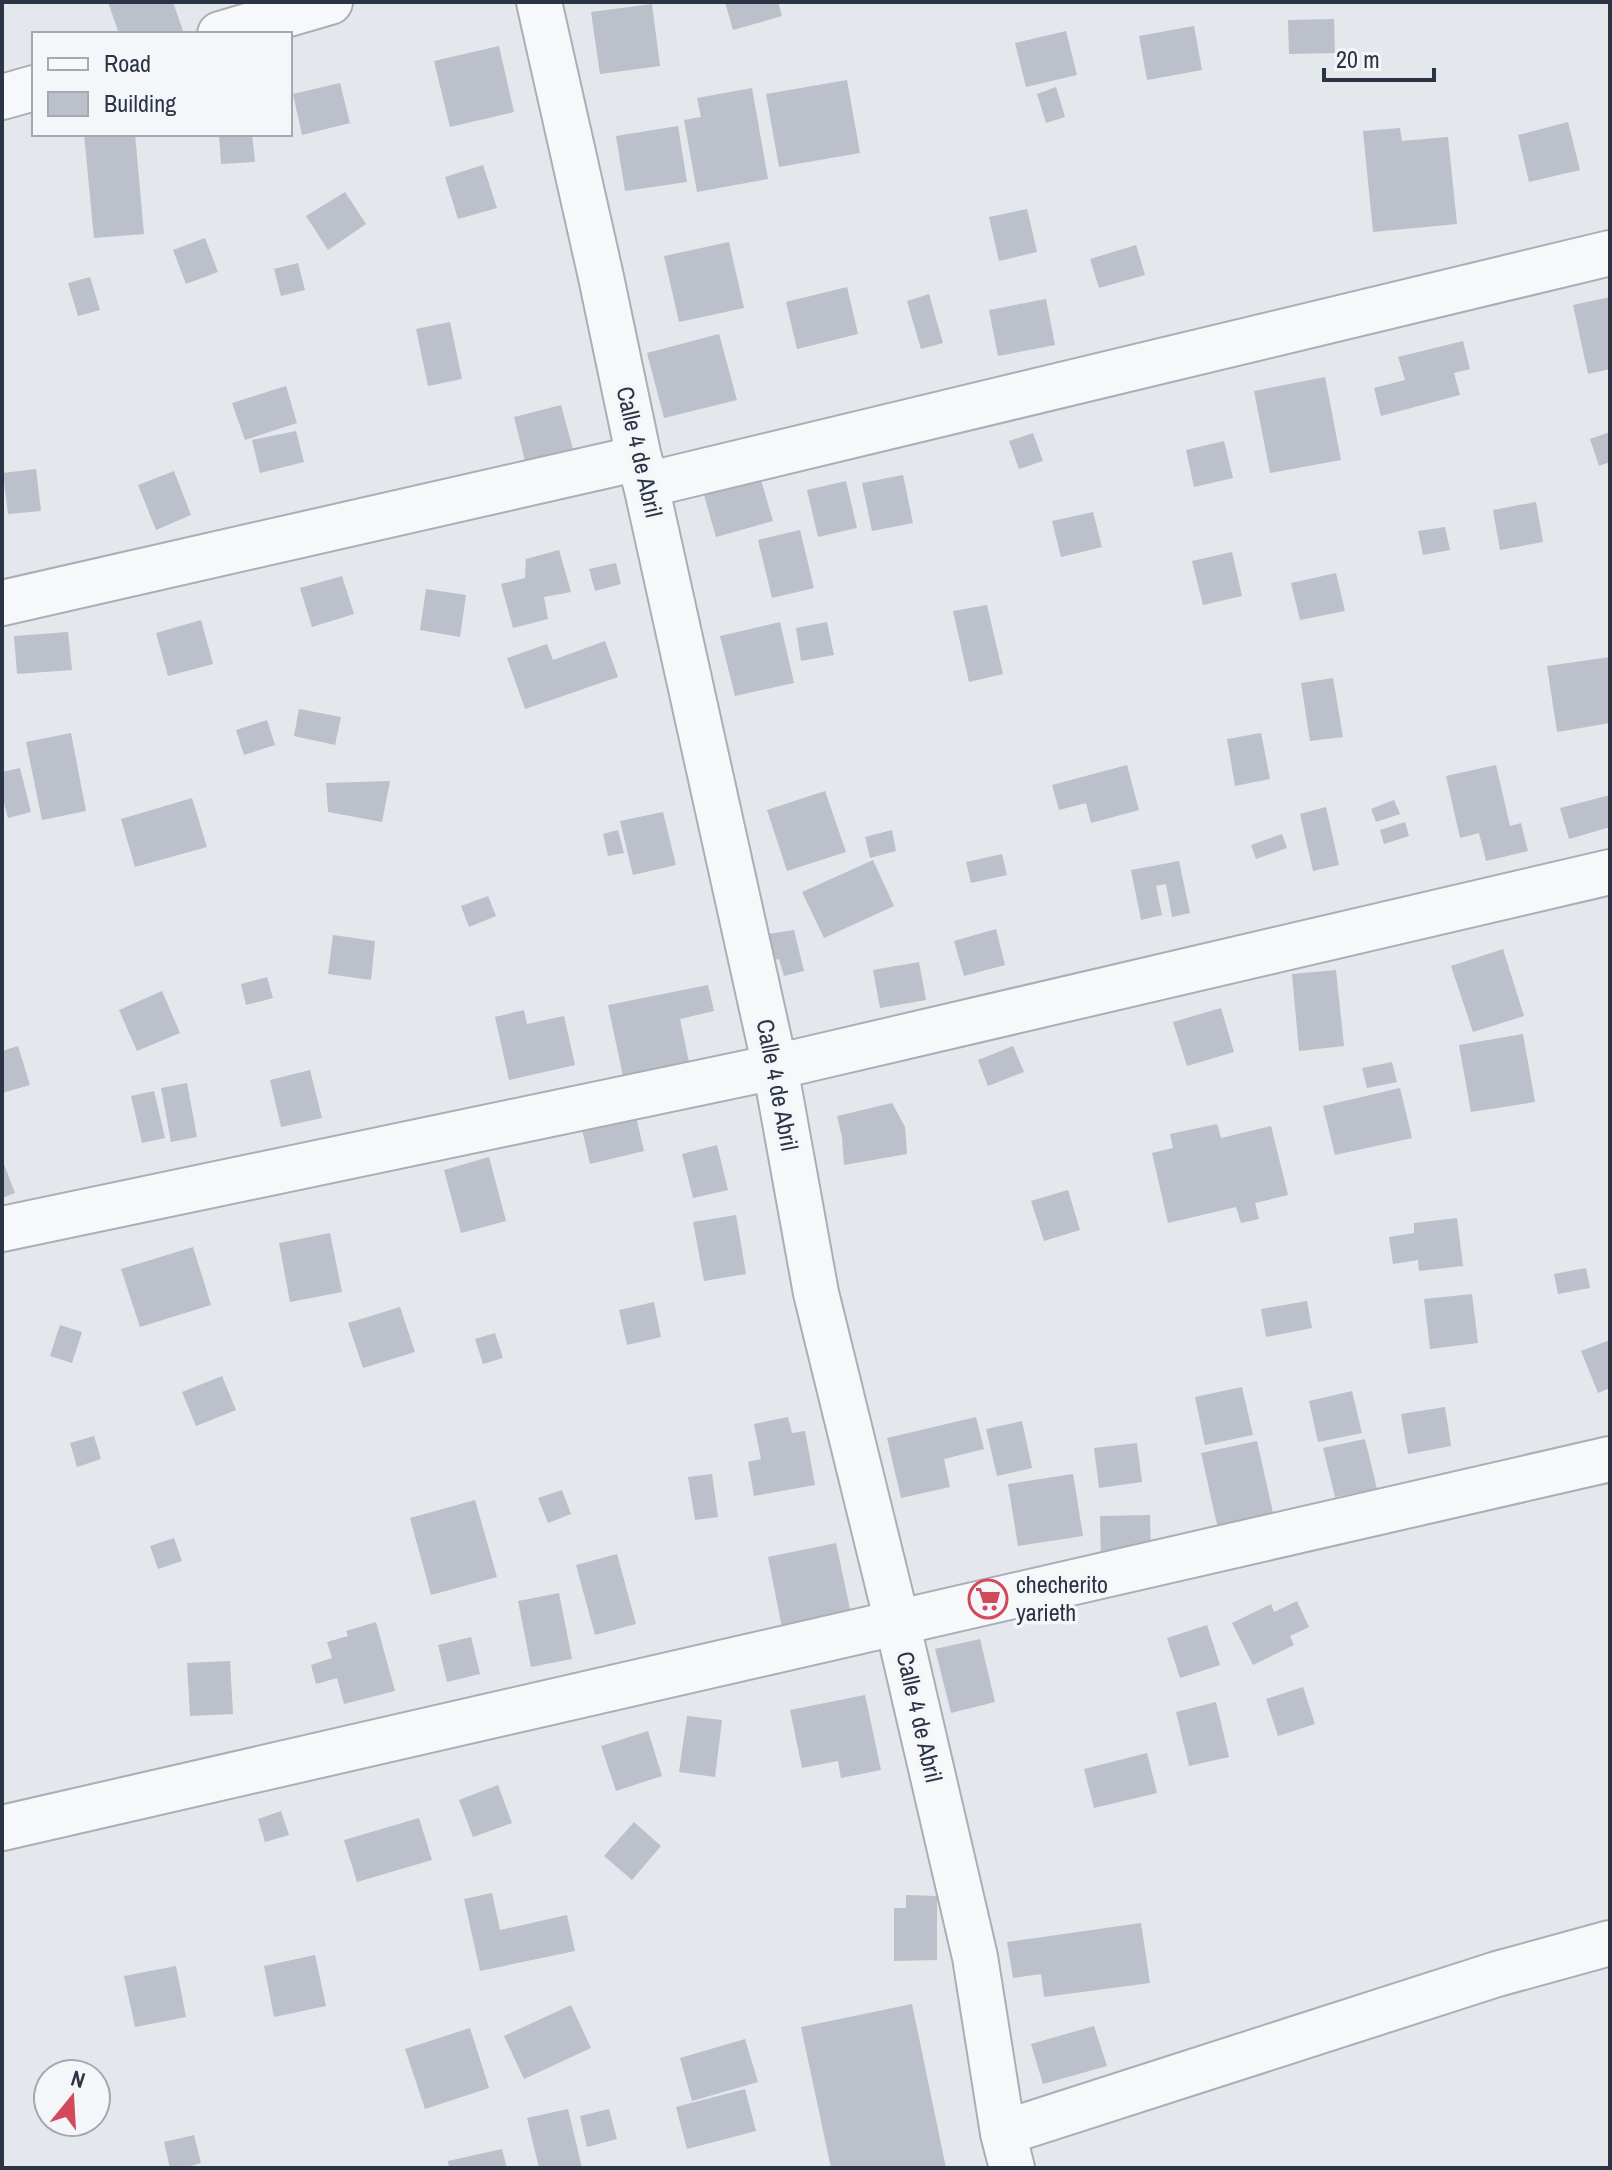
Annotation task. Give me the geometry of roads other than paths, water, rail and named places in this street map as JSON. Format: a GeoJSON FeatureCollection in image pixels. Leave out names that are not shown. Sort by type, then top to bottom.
{"type":"FeatureCollection","features":[{"type":"Feature","properties":{"kind":"street"},"geometry":{"type":"LineString","coordinates":[[227,32],[330,2]]}},
{"type":"Feature","properties":{"kind":"street","name":"Calle 4 de Abril"},"geometry":{"type":"LineString","coordinates":[[539,2],[775,1067],[816,1293],[975,1957],[1007,2150]]}},
{"type":"Feature","properties":{"kind":"street"},"geometry":{"type":"LineString","coordinates":[[2,97],[32,89]]}},
{"type":"Feature","properties":{"kind":"street"},"geometry":{"type":"LineString","coordinates":[[2,603],[642,472],[1610,253]]}},
{"type":"Feature","properties":{"kind":"street"},"geometry":{"type":"LineString","coordinates":[[2,1229],[775,1067],[1610,872]]}},
{"type":"Feature","properties":{"kind":"street"},"geometry":{"type":"LineString","coordinates":[[2,1828],[1610,1459]]}},
{"type":"Feature","properties":{"kind":"street"},"geometry":{"type":"LineString","coordinates":[[1007,2150],[1497,1974],[1610,1943]]}},
{"type":"Feature","properties":{"kind":"place","name":"checherito yarieth"},"geometry":{"type":"Point","coordinates":[988,1599]}}]}
